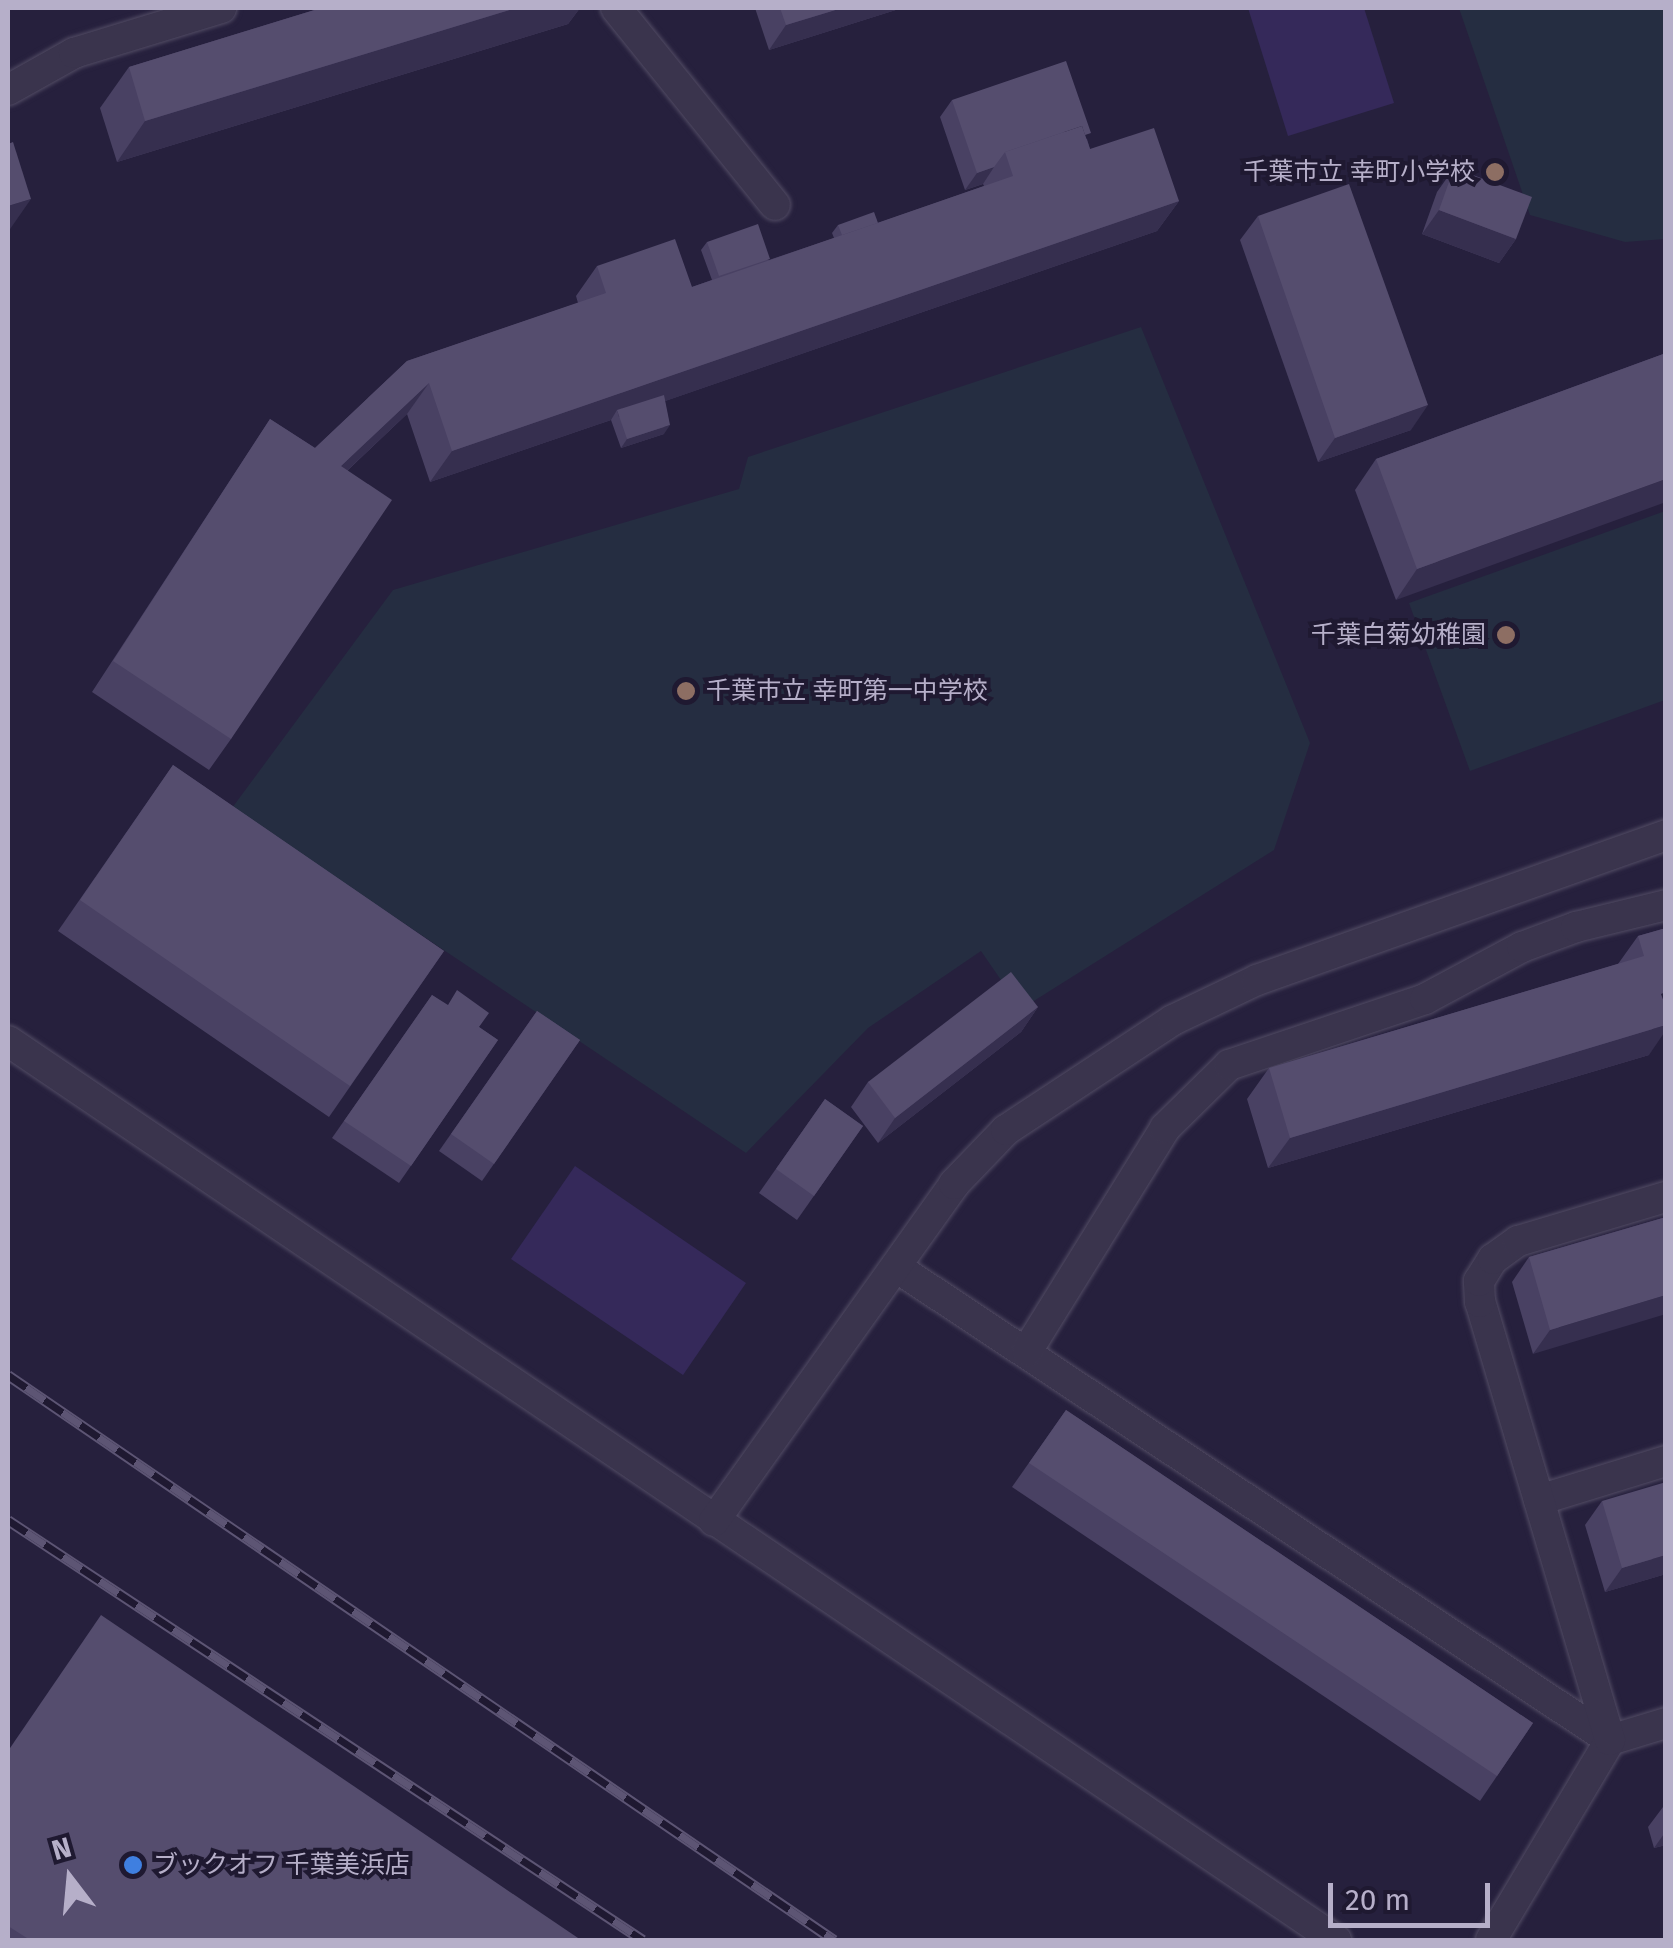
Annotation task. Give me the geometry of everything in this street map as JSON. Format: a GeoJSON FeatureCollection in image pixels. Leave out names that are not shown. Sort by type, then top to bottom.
{"type":"FeatureCollection","features":[{"type":"Feature","properties":{"kind":"street"},"geometry":{"type":"LineString","coordinates":[[8,90],[74,52],[221,8]]}},
{"type":"Feature","properties":{"kind":"street"},"geometry":{"type":"LineString","coordinates":[[616,8],[775,205]]}},
{"type":"Feature","properties":{"kind":"street"},"geometry":{"type":"LineString","coordinates":[[714,1521],[954,1184],[1006,1130],[1174,1020],[1257,980],[1666,835]]}},
{"type":"Feature","properties":{"kind":"street"},"geometry":{"type":"LineString","coordinates":[[1026,1351],[1165,1128],[1229,1065],[1425,999],[1522,947],[1576,927],[1666,905]]}},
{"type":"Feature","properties":{"kind":"street"},"geometry":{"type":"LineString","coordinates":[[8,1041],[1336,1940]]}},
{"type":"Feature","properties":{"kind":"street"},"geometry":{"type":"LineString","coordinates":[[1610,1740],[1479,1280],[1493,1259],[1518,1241],[1666,1197]]}},
{"type":"Feature","properties":{"kind":"street"},"geometry":{"type":"LineString","coordinates":[[896,1267],[1610,1740]]}},
{"type":"Feature","properties":{"kind":"street"},"geometry":{"type":"LineString","coordinates":[[1539,1500],[1666,1461]]}},
{"type":"Feature","properties":{"kind":"street"},"geometry":{"type":"LineString","coordinates":[[1491,1940],[1610,1740],[1666,1723]]}},
{"type":"Feature","properties":{"kind":"shaded area"},"geometry":{"type":"Polygon","coordinates":[[[1248,8],[1364,8],[1394,103],[1288,136],[1248,8]]]}},
{"type":"Feature","properties":{"kind":"shaded area"},"geometry":{"type":"Polygon","coordinates":[[[1459,8],[1665,8],[1665,239],[1625,242],[1530,215],[1459,8]]]}},
{"type":"Feature","properties":{"kind":"shaded area"},"geometry":{"type":"Polygon","coordinates":[[[1141,327],[1310,743],[1274,850],[1021,1009],[981,951],[868,1028],[746,1153],[232,808],[393,590],[739,489],[748,457],[1141,327]]]}},
{"type":"Feature","properties":{"kind":"shaded area"},"geometry":{"type":"Polygon","coordinates":[[[1665,511],[1665,700],[1470,771],[1409,603],[1665,511]]]}},
{"type":"Feature","properties":{"kind":"shaded area"},"geometry":{"type":"Polygon","coordinates":[[[575,1166],[746,1283],[683,1375],[511,1259],[575,1166]]]}},
{"type":"Feature","properties":{"kind":"building"},"geometry":{"type":"Polygon","coordinates":[[[321,8],[516,8],[145,121],[129,67],[321,8]]]}},
{"type":"Feature","properties":{"kind":"building"},"geometry":{"type":"Polygon","coordinates":[[[780,8],[842,8],[786,25],[780,8]]]}},
{"type":"Feature","properties":{"kind":"building"},"geometry":{"type":"Polygon","coordinates":[[[1066,61],[1091,133],[1085,135],[1082,126],[1005,152],[994,167],[977,173],[952,100],[1066,61]]]}},
{"type":"Feature","properties":{"kind":"building"},"geometry":{"type":"Polygon","coordinates":[[[1082,126],[1090,149],[1154,128],[1179,201],[452,451],[429,383],[341,466],[392,500],[231,739],[113,661],[270,419],[315,448],[407,361],[606,293],[597,266],[675,239],[692,287],[1013,176],[1005,152],[1082,126]]]}},
{"type":"Feature","properties":{"kind":"building"},"geometry":{"type":"Polygon","coordinates":[[[13,142],[31,199],[8,206],[8,144],[13,142]]]}},
{"type":"Feature","properties":{"kind":"building"},"geometry":{"type":"Polygon","coordinates":[[[1454,168],[1532,197],[1516,239],[1439,210],[1454,168]]]}},
{"type":"Feature","properties":{"kind":"building"},"geometry":{"type":"Polygon","coordinates":[[[1349,184],[1428,405],[1335,438],[1258,216],[1349,184]]]}},
{"type":"Feature","properties":{"kind":"building"},"geometry":{"type":"Polygon","coordinates":[[[874,212],[878,223],[842,235],[838,225],[874,212]]]}},
{"type":"Feature","properties":{"kind":"building"},"geometry":{"type":"Polygon","coordinates":[[[758,224],[770,259],[719,276],[707,242],[758,224]]]}},
{"type":"Feature","properties":{"kind":"building"},"geometry":{"type":"Polygon","coordinates":[[[1666,353],[1666,479],[1417,569],[1376,459],[1666,353]]]}},
{"type":"Feature","properties":{"kind":"building"},"geometry":{"type":"Polygon","coordinates":[[[664,395],[670,425],[627,439],[617,410],[664,395]]]}},
{"type":"Feature","properties":{"kind":"building"},"geometry":{"type":"Polygon","coordinates":[[[173,765],[444,951],[350,1086],[80,900],[173,765]]]}},
{"type":"Feature","properties":{"kind":"building"},"geometry":{"type":"Polygon","coordinates":[[[1666,928],[1666,992],[1661,994],[1666,1025],[1290,1138],[1269,1068],[1644,956],[1638,936],[1666,928]]]}},
{"type":"Feature","properties":{"kind":"building"},"geometry":{"type":"Polygon","coordinates":[[[1011,972],[1038,1007],[895,1118],[868,1082],[1011,972]]]}},
{"type":"Feature","properties":{"kind":"building"},"geometry":{"type":"Polygon","coordinates":[[[457,990],[489,1013],[479,1027],[498,1040],[411,1166],[344,1121],[432,995],[448,1005],[457,990]]]}},
{"type":"Feature","properties":{"kind":"building"},"geometry":{"type":"Polygon","coordinates":[[[537,1011],[580,1040],[494,1164],[451,1134],[537,1011]]]}},
{"type":"Feature","properties":{"kind":"building"},"geometry":{"type":"Polygon","coordinates":[[[825,1099],[863,1126],[814,1196],[776,1169],[825,1099]]]}},
{"type":"Feature","properties":{"kind":"building"},"geometry":{"type":"Polygon","coordinates":[[[1666,1217],[1666,1295],[1550,1330],[1529,1257],[1666,1217]]]}},
{"type":"Feature","properties":{"kind":"building"},"geometry":{"type":"Polygon","coordinates":[[[1066,1410],[1533,1723],[1497,1776],[1029,1463],[1066,1410]]]}},
{"type":"Feature","properties":{"kind":"building"},"geometry":{"type":"Polygon","coordinates":[[[1666,1482],[1666,1555],[1622,1568],[1602,1501],[1666,1482]]]}},
{"type":"Feature","properties":{"kind":"building"},"geometry":{"type":"Polygon","coordinates":[[[101,1615],[581,1940],[30,1940],[8,1926],[8,1751],[101,1615]]]}},
{"type":"Feature","properties":{"kind":"railway"},"geometry":{"type":"LineString","coordinates":[[8,1375],[834,1940]]}},
{"type":"Feature","properties":{"kind":"railway"},"geometry":{"type":"LineString","coordinates":[[8,1520],[643,1940]]}},
{"type":"Feature","properties":{"kind":"place","name":"千葉市立 幸町小学校"},"geometry":{"type":"Point","coordinates":[1495,172]}},
{"type":"Feature","properties":{"kind":"place","name":"千葉白菊幼稚園"},"geometry":{"type":"Point","coordinates":[1506,635]}},
{"type":"Feature","properties":{"kind":"place","name":"千葉市立 幸町第一中学校"},"geometry":{"type":"Point","coordinates":[686,691]}},
{"type":"Feature","properties":{"kind":"place","name":"ブックオフ 千葉美浜店"},"geometry":{"type":"Point","coordinates":[133,1865]}}]}
